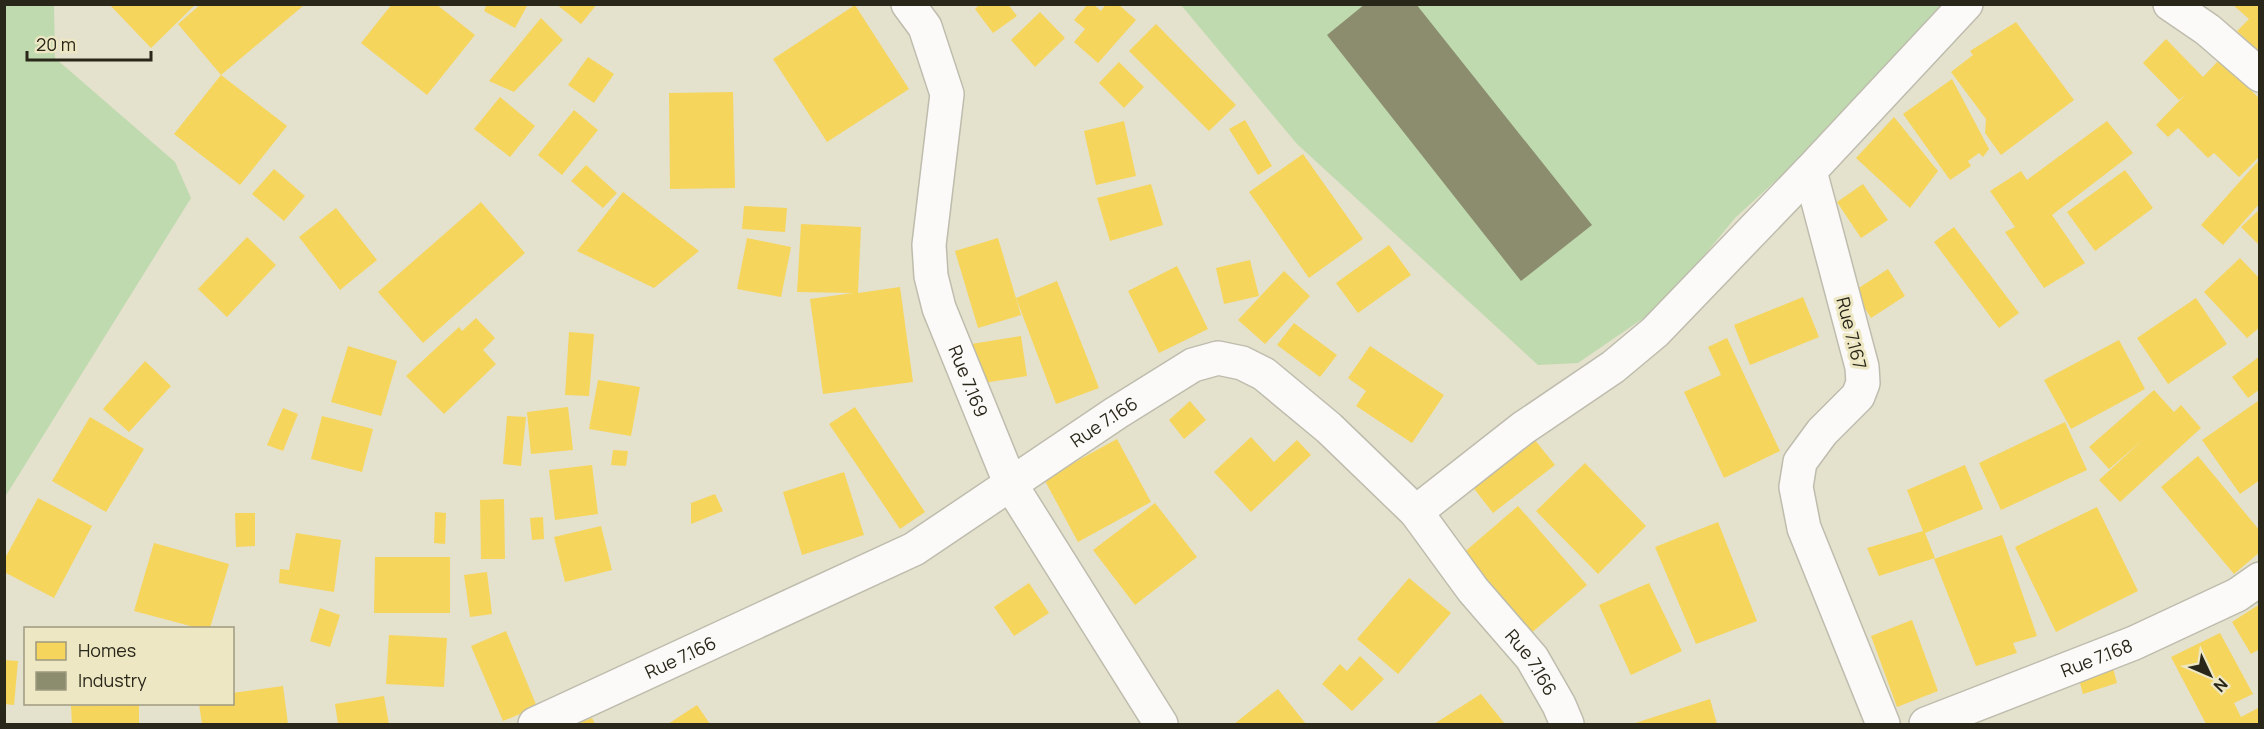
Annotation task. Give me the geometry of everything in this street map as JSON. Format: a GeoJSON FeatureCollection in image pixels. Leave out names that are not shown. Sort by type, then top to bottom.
{"type":"FeatureCollection","features":[{"type":"Feature","properties":{"kind":"street","name":"Rue 7.169"},"geometry":{"type":"LineString","coordinates":[[908,4],[925,27],[947,94],[929,245],[932,276],[939,308],[1011,485],[1161,724]]}},
{"type":"Feature","properties":{"kind":"street"},"geometry":{"type":"LineString","coordinates":[[1416,512],[1523,428],[1612,367],[1655,332],[1966,4]]}},
{"type":"Feature","properties":{"kind":"street"},"geometry":{"type":"LineString","coordinates":[[2170,4],[2208,30],[2259,75]]}},
{"type":"Feature","properties":{"kind":"street","name":"Rue 7.167"},"geometry":{"type":"LineString","coordinates":[[1810,171],[1862,367],[1863,383],[1858,396],[1822,432],[1800,462],[1796,488],[1804,528],[1883,724]]}},
{"type":"Feature","properties":{"kind":"street","name":"Rue 7.166"},"geometry":{"type":"LineString","coordinates":[[535,724],[914,549],[1116,413],[1193,365],[1218,358],[1242,363],[1264,374],[1329,428],[1416,512],[1473,590],[1532,658],[1568,724]]}},
{"type":"Feature","properties":{"kind":"street","name":"Rue 7.168"},"geometry":{"type":"LineString","coordinates":[[1926,724],[2134,643],[2238,595],[2259,579]]}},
{"type":"Feature","properties":{"kind":"green space"},"geometry":{"type":"Polygon","coordinates":[[[5,4],[54,5],[55,58],[175,162],[191,198],[5,497],[5,4]]]}},
{"type":"Feature","properties":{"kind":"green space"},"geometry":{"type":"Polygon","coordinates":[[[1181,5],[1948,5],[1933,36],[1735,218],[1664,304],[1578,363],[1538,365],[1297,144],[1181,5]]]}},
{"type":"Feature","properties":{"kind":"building: Homes"},"geometry":{"type":"Polygon","coordinates":[[[109,4],[196,4],[151,48],[109,4]]]}},
{"type":"Feature","properties":{"kind":"building: Homes"},"geometry":{"type":"Polygon","coordinates":[[[201,4],[302,4],[303,6],[221,75],[178,24],[201,4]]]}},
{"type":"Feature","properties":{"kind":"building: Homes"},"geometry":{"type":"Polygon","coordinates":[[[392,4],[436,4],[475,35],[427,95],[361,43],[392,4]]]}},
{"type":"Feature","properties":{"kind":"building: Homes"},"geometry":{"type":"Polygon","coordinates":[[[487,4],[524,4],[527,6],[515,28],[484,11],[487,4]]]}},
{"type":"Feature","properties":{"kind":"building: Homes"},"geometry":{"type":"Polygon","coordinates":[[[556,4],[597,4],[581,24],[556,4]]]}},
{"type":"Feature","properties":{"kind":"building: Homes"},"geometry":{"type":"Polygon","coordinates":[[[980,4],[1008,4],[1017,16],[993,33],[975,9],[980,4]]]}},
{"type":"Feature","properties":{"kind":"building: Homes"},"geometry":{"type":"Polygon","coordinates":[[[1088,4],[1093,4],[1101,11],[1106,4],[1118,4],[1136,20],[1098,63],[1074,42],[1085,29],[1074,20],[1088,4]]]}},
{"type":"Feature","properties":{"kind":"building: Homes"},"geometry":{"type":"Polygon","coordinates":[[[2232,4],[2260,4],[2260,53],[2237,31],[2249,19],[2232,4]]]}},
{"type":"Feature","properties":{"kind":"building: Homes"},"geometry":{"type":"Polygon","coordinates":[[[855,5],[909,89],[827,142],[773,59],[855,5]]]}},
{"type":"Feature","properties":{"kind":"building: Homes"},"geometry":{"type":"Polygon","coordinates":[[[1040,12],[1065,38],[1035,67],[1011,40],[1040,12]]]}},
{"type":"Feature","properties":{"kind":"building: Homes"},"geometry":{"type":"Polygon","coordinates":[[[541,18],[563,40],[514,92],[489,81],[541,18]]]}},
{"type":"Feature","properties":{"kind":"building: Homes"},"geometry":{"type":"Polygon","coordinates":[[[2016,22],[2074,100],[2001,155],[1985,133],[1986,119],[1951,72],[1973,55],[1970,51],[2016,22]]]}},
{"type":"Feature","properties":{"kind":"building: Homes"},"geometry":{"type":"Polygon","coordinates":[[[1156,24],[1236,105],[1209,131],[1129,51],[1156,24]]]}},
{"type":"Feature","properties":{"kind":"building: Homes"},"geometry":{"type":"Polygon","coordinates":[[[2166,39],[2203,77],[2219,60],[2260,99],[2260,156],[2239,177],[2214,153],[2208,158],[2178,128],[2168,137],[2156,125],[2186,94],[2179,100],[2143,63],[2166,39]]]}},
{"type":"Feature","properties":{"kind":"building: Homes"},"geometry":{"type":"Polygon","coordinates":[[[588,57],[614,74],[594,103],[568,85],[588,57]]]}},
{"type":"Feature","properties":{"kind":"building: Homes"},"geometry":{"type":"Polygon","coordinates":[[[1119,62],[1144,87],[1124,108],[1099,83],[1119,62]]]}},
{"type":"Feature","properties":{"kind":"building: Homes"},"geometry":{"type":"Polygon","coordinates":[[[221,75],[287,126],[240,185],[174,134],[221,75]]]}},
{"type":"Feature","properties":{"kind":"building: Homes"},"geometry":{"type":"Polygon","coordinates":[[[1952,79],[1989,149],[1983,157],[1979,153],[1968,161],[1971,166],[1950,180],[1903,114],[1952,79]]]}},
{"type":"Feature","properties":{"kind":"building: Homes"},"geometry":{"type":"Polygon","coordinates":[[[733,92],[735,188],[670,189],[669,93],[733,92]]]}},
{"type":"Feature","properties":{"kind":"building: Homes"},"geometry":{"type":"Polygon","coordinates":[[[500,97],[535,126],[510,157],[474,129],[500,97]]]}},
{"type":"Feature","properties":{"kind":"building: Homes"},"geometry":{"type":"Polygon","coordinates":[[[574,110],[598,130],[562,175],[538,155],[574,110]]]}},
{"type":"Feature","properties":{"kind":"building: Homes"},"geometry":{"type":"Polygon","coordinates":[[[1894,117],[1938,171],[1910,208],[1856,158],[1894,117]]]}},
{"type":"Feature","properties":{"kind":"building: Homes"},"geometry":{"type":"Polygon","coordinates":[[[1245,120],[1272,166],[1258,175],[1229,129],[1245,120]]]}},
{"type":"Feature","properties":{"kind":"building: Homes"},"geometry":{"type":"Polygon","coordinates":[[[1124,121],[1136,176],[1096,185],[1084,131],[1124,121]]]}},
{"type":"Feature","properties":{"kind":"building: Homes"},"geometry":{"type":"Polygon","coordinates":[[[2107,121],[2133,153],[2052,215],[2085,263],[2044,288],[2005,232],[2015,227],[1990,191],[2021,171],[2027,180],[2107,121]]]}},
{"type":"Feature","properties":{"kind":"building: Homes"},"geometry":{"type":"Polygon","coordinates":[[[1303,154],[1363,239],[1309,278],[1249,192],[1303,154]]]}},
{"type":"Feature","properties":{"kind":"building: Homes"},"geometry":{"type":"Polygon","coordinates":[[[2260,159],[2260,203],[2223,245],[2201,225],[2260,159]]]}},
{"type":"Feature","properties":{"kind":"building: Homes"},"geometry":{"type":"Polygon","coordinates":[[[586,165],[617,193],[603,208],[571,181],[586,165]]]}},
{"type":"Feature","properties":{"kind":"building: Homes"},"geometry":{"type":"Polygon","coordinates":[[[274,169],[305,196],[284,221],[252,194],[274,169]]]}},
{"type":"Feature","properties":{"kind":"building: Homes"},"geometry":{"type":"Polygon","coordinates":[[[2125,170],[2153,208],[2095,251],[2067,212],[2125,170]]]}},
{"type":"Feature","properties":{"kind":"building: Homes"},"geometry":{"type":"Polygon","coordinates":[[[1151,184],[1163,225],[1110,241],[1097,198],[1151,184]]]}},
{"type":"Feature","properties":{"kind":"building: Homes"},"geometry":{"type":"Polygon","coordinates":[[[1863,184],[1888,220],[1861,238],[1837,202],[1863,184]]]}},
{"type":"Feature","properties":{"kind":"building: Homes"},"geometry":{"type":"Polygon","coordinates":[[[623,192],[699,251],[654,288],[577,251],[623,192]]]}},
{"type":"Feature","properties":{"kind":"building: Homes"},"geometry":{"type":"Polygon","coordinates":[[[481,202],[525,253],[423,343],[378,292],[481,202]]]}},
{"type":"Feature","properties":{"kind":"building: Homes"},"geometry":{"type":"Polygon","coordinates":[[[744,206],[787,208],[785,232],[742,229],[744,206]]]}},
{"type":"Feature","properties":{"kind":"building: Homes"},"geometry":{"type":"Polygon","coordinates":[[[336,208],[377,260],[340,290],[299,237],[336,208]]]}},
{"type":"Feature","properties":{"kind":"building: Homes"},"geometry":{"type":"Polygon","coordinates":[[[2260,209],[2260,246],[2241,227],[2260,209]]]}},
{"type":"Feature","properties":{"kind":"building: Homes"},"geometry":{"type":"Polygon","coordinates":[[[801,224],[861,227],[858,293],[900,287],[913,382],[823,394],[810,299],[853,293],[797,292],[801,224]]]}},
{"type":"Feature","properties":{"kind":"building: Homes"},"geometry":{"type":"Polygon","coordinates":[[[1954,227],[2019,313],[1999,328],[1934,242],[1954,227]]]}},
{"type":"Feature","properties":{"kind":"building: Homes"},"geometry":{"type":"Polygon","coordinates":[[[247,237],[276,265],[227,317],[198,289],[247,237]]]}},
{"type":"Feature","properties":{"kind":"building: Homes"},"geometry":{"type":"Polygon","coordinates":[[[747,238],[791,247],[781,297],[737,289],[747,238]]]}},
{"type":"Feature","properties":{"kind":"building: Homes"},"geometry":{"type":"Polygon","coordinates":[[[998,238],[1021,315],[978,328],[955,251],[998,238]]]}},
{"type":"Feature","properties":{"kind":"building: Homes"},"geometry":{"type":"Polygon","coordinates":[[[1389,245],[1411,275],[1358,313],[1336,283],[1389,245]]]}},
{"type":"Feature","properties":{"kind":"building: Homes"},"geometry":{"type":"Polygon","coordinates":[[[2240,258],[2260,279],[2260,327],[2247,338],[2204,292],[2240,258]]]}},
{"type":"Feature","properties":{"kind":"building: Homes"},"geometry":{"type":"Polygon","coordinates":[[[1250,260],[1259,296],[1224,304],[1216,268],[1250,260]]]}},
{"type":"Feature","properties":{"kind":"building: Homes"},"geometry":{"type":"Polygon","coordinates":[[[1177,266],[1208,329],[1159,353],[1128,291],[1177,266]]]}},
{"type":"Feature","properties":{"kind":"building: Homes"},"geometry":{"type":"Polygon","coordinates":[[[1888,269],[1905,296],[1871,318],[1854,291],[1888,269]]]}},
{"type":"Feature","properties":{"kind":"building: Homes"},"geometry":{"type":"Polygon","coordinates":[[[1284,271],[1310,296],[1265,344],[1238,320],[1284,271]]]}},
{"type":"Feature","properties":{"kind":"building: Homes"},"geometry":{"type":"Polygon","coordinates":[[[1057,281],[1099,388],[1056,404],[1016,298],[1057,281]]]}},
{"type":"Feature","properties":{"kind":"building: Homes"},"geometry":{"type":"Polygon","coordinates":[[[1803,297],[1819,337],[1750,365],[1734,325],[1803,297]]]}},
{"type":"Feature","properties":{"kind":"building: Homes"},"geometry":{"type":"Polygon","coordinates":[[[2196,298],[2227,344],[2168,384],[2137,338],[2196,298]]]}},
{"type":"Feature","properties":{"kind":"building: Homes"},"geometry":{"type":"Polygon","coordinates":[[[476,318],[495,338],[483,350],[496,364],[444,414],[406,376],[459,327],[462,331],[476,318]]]}},
{"type":"Feature","properties":{"kind":"building: Homes"},"geometry":{"type":"Polygon","coordinates":[[[1294,323],[1337,355],[1320,377],[1277,345],[1294,323]]]}},
{"type":"Feature","properties":{"kind":"building: Homes"},"geometry":{"type":"Polygon","coordinates":[[[569,332],[594,334],[589,396],[565,395],[569,332]]]}},
{"type":"Feature","properties":{"kind":"building: Homes"},"geometry":{"type":"Polygon","coordinates":[[[1021,336],[1027,376],[977,384],[971,344],[1021,336]]]}},
{"type":"Feature","properties":{"kind":"building: Homes"},"geometry":{"type":"Polygon","coordinates":[[[1727,338],[1780,451],[1724,478],[1684,392],[1721,375],[1708,347],[1727,338]]]}},
{"type":"Feature","properties":{"kind":"building: Homes"},"geometry":{"type":"Polygon","coordinates":[[[2119,340],[2145,389],[2071,429],[2044,380],[2119,340]]]}},
{"type":"Feature","properties":{"kind":"building: Homes"},"geometry":{"type":"Polygon","coordinates":[[[348,346],[397,361],[381,416],[331,402],[348,346]]]}},
{"type":"Feature","properties":{"kind":"building: Homes"},"geometry":{"type":"Polygon","coordinates":[[[1370,346],[1444,395],[1412,443],[1356,406],[1366,391],[1348,378],[1370,346]]]}},
{"type":"Feature","properties":{"kind":"building: Homes"},"geometry":{"type":"Polygon","coordinates":[[[2260,356],[2260,389],[2248,398],[2232,377],[2260,356]]]}},
{"type":"Feature","properties":{"kind":"building: Homes"},"geometry":{"type":"Polygon","coordinates":[[[145,361],[171,386],[129,432],[103,409],[145,361]]]}},
{"type":"Feature","properties":{"kind":"building: Homes"},"geometry":{"type":"Polygon","coordinates":[[[598,380],[640,387],[631,436],[589,429],[598,380]]]}},
{"type":"Feature","properties":{"kind":"building: Homes"},"geometry":{"type":"Polygon","coordinates":[[[2154,390],[2174,412],[2181,405],[2201,428],[2120,502],[2099,480],[2144,439],[2109,469],[2089,447],[2154,390]]]}},
{"type":"Feature","properties":{"kind":"building: Homes"},"geometry":{"type":"Polygon","coordinates":[[[1190,401],[1206,420],[1184,439],[1169,420],[1190,401]]]}},
{"type":"Feature","properties":{"kind":"building: Homes"},"geometry":{"type":"Polygon","coordinates":[[[2258,401],[2260,480],[2240,494],[2202,440],[2258,401]]]}},
{"type":"Feature","properties":{"kind":"building: Homes"},"geometry":{"type":"Polygon","coordinates":[[[568,407],[573,450],[531,454],[527,412],[568,407]]]}},
{"type":"Feature","properties":{"kind":"building: Homes"},"geometry":{"type":"Polygon","coordinates":[[[855,407],[925,512],[900,529],[829,424],[855,407]]]}},
{"type":"Feature","properties":{"kind":"building: Homes"},"geometry":{"type":"Polygon","coordinates":[[[283,408],[298,414],[283,451],[267,445],[283,408]]]}},
{"type":"Feature","properties":{"kind":"building: Homes"},"geometry":{"type":"Polygon","coordinates":[[[322,416],[373,429],[362,472],[311,459],[322,416]]]}},
{"type":"Feature","properties":{"kind":"building: Homes"},"geometry":{"type":"Polygon","coordinates":[[[507,416],[526,417],[521,466],[503,464],[507,416]]]}},
{"type":"Feature","properties":{"kind":"building: Homes"},"geometry":{"type":"Polygon","coordinates":[[[90,417],[144,449],[106,512],[52,481],[90,417]]]}},
{"type":"Feature","properties":{"kind":"building: Homes"},"geometry":{"type":"Polygon","coordinates":[[[2065,422],[2087,470],[2001,510],[1979,463],[2065,422]]]}},
{"type":"Feature","properties":{"kind":"building: Homes"},"geometry":{"type":"Polygon","coordinates":[[[1526,429],[1555,465],[1493,513],[1465,477],[1526,429]]]}},
{"type":"Feature","properties":{"kind":"building: Homes"},"geometry":{"type":"Polygon","coordinates":[[[1251,437],[1274,462],[1297,440],[1311,455],[1251,512],[1214,472],[1251,437]]]}},
{"type":"Feature","properties":{"kind":"building: Homes"},"geometry":{"type":"Polygon","coordinates":[[[1117,439],[1151,502],[1078,542],[1044,479],[1117,439]]]}},
{"type":"Feature","properties":{"kind":"building: Homes"},"geometry":{"type":"Polygon","coordinates":[[[613,450],[628,451],[626,466],[611,465],[613,450]]]}},
{"type":"Feature","properties":{"kind":"building: Homes"},"geometry":{"type":"Polygon","coordinates":[[[2198,456],[2260,531],[2260,552],[2234,574],[2161,487],[2198,456]]]}},
{"type":"Feature","properties":{"kind":"building: Homes"},"geometry":{"type":"Polygon","coordinates":[[[1585,463],[1646,526],[1598,574],[1536,511],[1585,463]]]}},
{"type":"Feature","properties":{"kind":"building: Homes"},"geometry":{"type":"Polygon","coordinates":[[[592,465],[598,514],[555,520],[549,470],[592,465]]]}},
{"type":"Feature","properties":{"kind":"building: Homes"},"geometry":{"type":"Polygon","coordinates":[[[1965,465],[1983,509],[1925,533],[1935,558],[1879,576],[1867,548],[1923,531],[1907,490],[1965,465]]]}},
{"type":"Feature","properties":{"kind":"building: Homes"},"geometry":{"type":"Polygon","coordinates":[[[844,472],[864,535],[802,555],[783,492],[844,472]]]}},
{"type":"Feature","properties":{"kind":"building: Homes"},"geometry":{"type":"Polygon","coordinates":[[[715,494],[723,511],[691,524],[691,503],[715,494]]]}},
{"type":"Feature","properties":{"kind":"building: Homes"},"geometry":{"type":"Polygon","coordinates":[[[38,498],[92,526],[54,598],[4,572],[4,560],[38,498]]]}},
{"type":"Feature","properties":{"kind":"building: Homes"},"geometry":{"type":"Polygon","coordinates":[[[504,499],[505,559],[481,559],[480,500],[504,499]]]}},
{"type":"Feature","properties":{"kind":"building: Homes"},"geometry":{"type":"Polygon","coordinates":[[[1155,503],[1197,557],[1135,605],[1093,550],[1155,503]]]}},
{"type":"Feature","properties":{"kind":"building: Homes"},"geometry":{"type":"Polygon","coordinates":[[[1518,506],[1587,585],[1522,641],[1454,561],[1518,506]]]}},
{"type":"Feature","properties":{"kind":"building: Homes"},"geometry":{"type":"Polygon","coordinates":[[[2097,507],[2138,591],[2056,632],[2015,547],[2097,507]]]}},
{"type":"Feature","properties":{"kind":"building: Homes"},"geometry":{"type":"Polygon","coordinates":[[[435,512],[446,513],[445,544],[434,543],[435,512]]]}},
{"type":"Feature","properties":{"kind":"building: Homes"},"geometry":{"type":"Polygon","coordinates":[[[235,513],[255,513],[255,546],[236,547],[235,513]]]}},
{"type":"Feature","properties":{"kind":"building: Homes"},"geometry":{"type":"Polygon","coordinates":[[[543,517],[544,539],[532,540],[530,518],[543,517]]]}},
{"type":"Feature","properties":{"kind":"building: Homes"},"geometry":{"type":"Polygon","coordinates":[[[1718,522],[1757,621],[1696,644],[1655,547],[1718,522]]]}},
{"type":"Feature","properties":{"kind":"building: Homes"},"geometry":{"type":"Polygon","coordinates":[[[601,526],[612,570],[565,582],[554,537],[601,526]]]}},
{"type":"Feature","properties":{"kind":"building: Homes"},"geometry":{"type":"Polygon","coordinates":[[[296,533],[341,540],[334,592],[279,583],[280,569],[289,570],[296,533]]]}},
{"type":"Feature","properties":{"kind":"building: Homes"},"geometry":{"type":"Polygon","coordinates":[[[2002,535],[2037,636],[2013,643],[2017,653],[1976,666],[1934,559],[2002,535]]]}},
{"type":"Feature","properties":{"kind":"building: Homes"},"geometry":{"type":"Polygon","coordinates":[[[154,543],[229,564],[210,627],[194,627],[134,611],[154,543]]]}},
{"type":"Feature","properties":{"kind":"building: Homes"},"geometry":{"type":"Polygon","coordinates":[[[375,557],[450,557],[450,613],[374,613],[375,557]]]}},
{"type":"Feature","properties":{"kind":"building: Homes"},"geometry":{"type":"Polygon","coordinates":[[[487,572],[492,614],[470,617],[464,575],[487,572]]]}},
{"type":"Feature","properties":{"kind":"building: Homes"},"geometry":{"type":"Polygon","coordinates":[[[1409,578],[1451,613],[1398,674],[1357,639],[1409,578]]]}},
{"type":"Feature","properties":{"kind":"building: Homes"},"geometry":{"type":"Polygon","coordinates":[[[1029,583],[1049,613],[1014,636],[994,607],[1029,583]]]}},
{"type":"Feature","properties":{"kind":"building: Homes"},"geometry":{"type":"Polygon","coordinates":[[[1649,583],[1682,651],[1631,675],[1599,605],[1649,583]]]}},
{"type":"Feature","properties":{"kind":"building: Homes"},"geometry":{"type":"Polygon","coordinates":[[[2260,604],[2260,649],[2251,654],[2232,622],[2260,604]]]}},
{"type":"Feature","properties":{"kind":"building: Homes"},"geometry":{"type":"Polygon","coordinates":[[[320,608],[340,615],[330,647],[310,641],[320,608]]]}},
{"type":"Feature","properties":{"kind":"building: Homes"},"geometry":{"type":"Polygon","coordinates":[[[1912,620],[1938,691],[1897,707],[1871,636],[1912,620]]]}},
{"type":"Feature","properties":{"kind":"building: Homes"},"geometry":{"type":"Polygon","coordinates":[[[506,631],[537,707],[503,721],[471,646],[506,631]]]}},
{"type":"Feature","properties":{"kind":"building: Homes"},"geometry":{"type":"Polygon","coordinates":[[[2220,633],[2253,694],[2234,703],[2241,717],[2260,707],[2260,724],[2206,724],[2171,657],[2220,633]]]}},
{"type":"Feature","properties":{"kind":"building: Homes"},"geometry":{"type":"Polygon","coordinates":[[[389,635],[447,638],[444,687],[386,684],[389,635]]]}},
{"type":"Feature","properties":{"kind":"building: Homes"},"geometry":{"type":"Polygon","coordinates":[[[1360,656],[1384,679],[1352,711],[1322,684],[1340,664],[1347,671],[1360,656]]]}},
{"type":"Feature","properties":{"kind":"building: Homes"},"geometry":{"type":"Polygon","coordinates":[[[4,660],[18,661],[14,705],[4,704],[4,660]]]}},
{"type":"Feature","properties":{"kind":"building: Homes"},"geometry":{"type":"Polygon","coordinates":[[[2111,661],[2117,683],[2083,694],[2077,672],[2111,661]]]}},
{"type":"Feature","properties":{"kind":"building: Homes"},"geometry":{"type":"Polygon","coordinates":[[[283,686],[288,724],[202,724],[199,705],[234,705],[234,693],[283,686]]]}},
{"type":"Feature","properties":{"kind":"building: Homes"},"geometry":{"type":"Polygon","coordinates":[[[1278,689],[1306,724],[1234,724],[1278,689]]]}},
{"type":"Feature","properties":{"kind":"building: Homes"},"geometry":{"type":"Polygon","coordinates":[[[1481,694],[1505,724],[1434,724],[1481,694]]]}},
{"type":"Feature","properties":{"kind":"building: Homes"},"geometry":{"type":"Polygon","coordinates":[[[384,696],[389,724],[338,724],[335,704],[384,696]]]}},
{"type":"Feature","properties":{"kind":"building: Homes"},"geometry":{"type":"Polygon","coordinates":[[[1710,699],[1717,724],[1632,724],[1710,699]]]}},
{"type":"Feature","properties":{"kind":"building: Homes"},"geometry":{"type":"Polygon","coordinates":[[[139,705],[139,724],[72,724],[71,706],[139,705]]]}},
{"type":"Feature","properties":{"kind":"building: Homes"},"geometry":{"type":"Polygon","coordinates":[[[697,705],[710,724],[668,724],[697,705]]]}},
{"type":"Feature","properties":{"kind":"building: Homes"},"geometry":{"type":"Polygon","coordinates":[[[592,718],[595,724],[576,724],[592,718]]]}},
{"type":"Feature","properties":{"kind":"building: Industry"},"geometry":{"type":"Polygon","coordinates":[[[1365,4],[1416,4],[1592,225],[1521,281],[1327,35],[1365,4]]]}}]}
